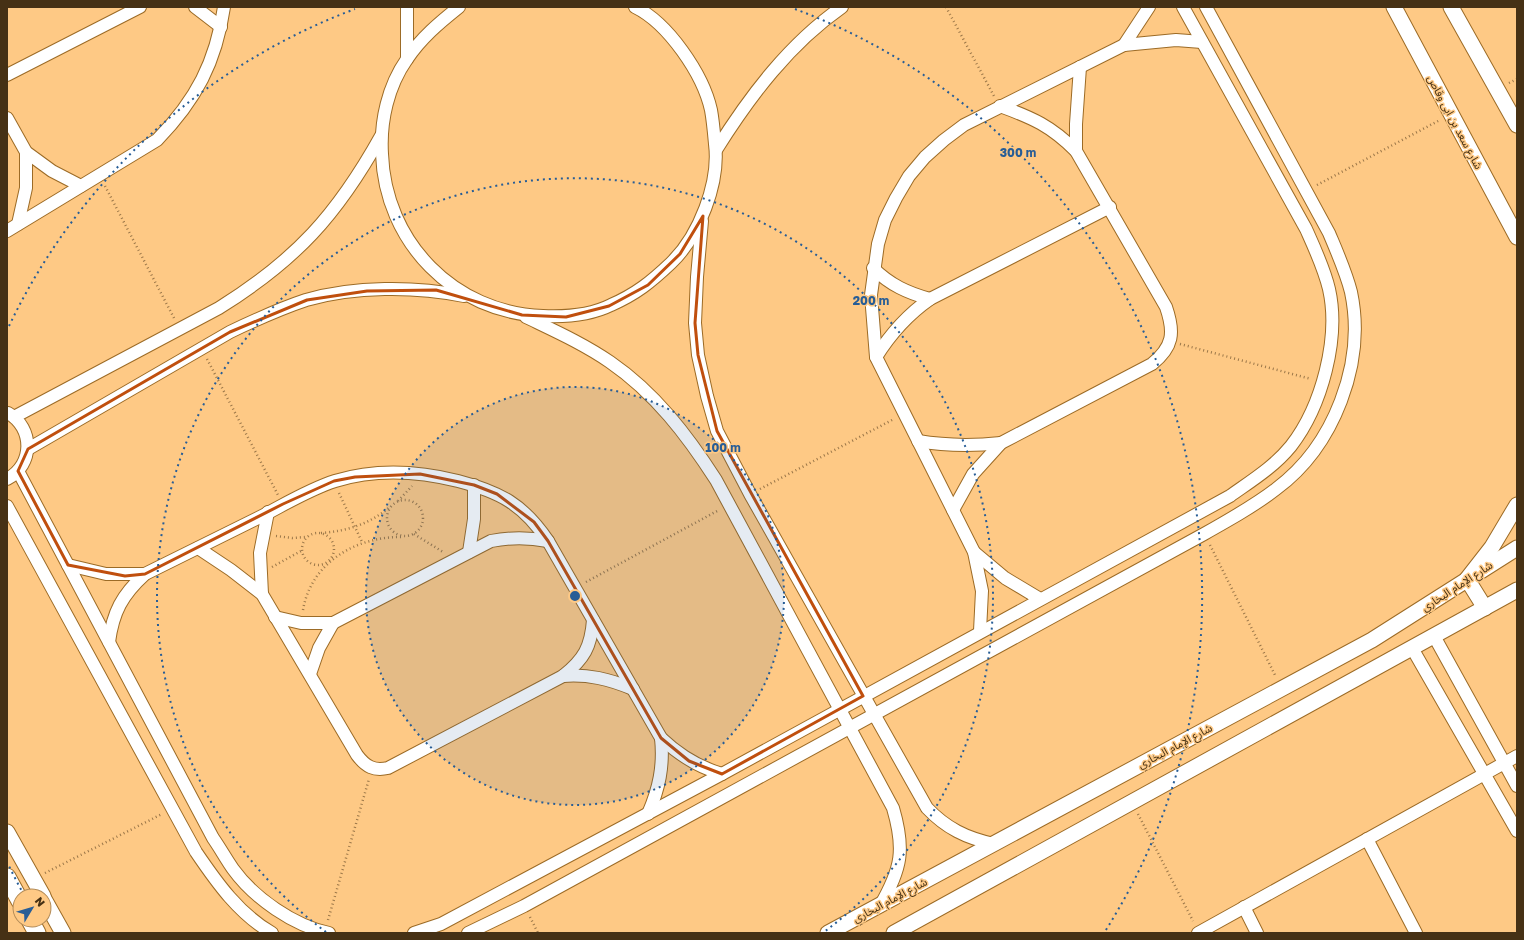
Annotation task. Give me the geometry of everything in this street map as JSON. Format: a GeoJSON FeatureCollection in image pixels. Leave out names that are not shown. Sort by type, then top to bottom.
{"type":"FeatureCollection","features":[{"type":"Feature","properties":{"kind":"main road"},"geometry":{"type":"LineString","coordinates":[[7,877],[13,888]]}},
{"type":"Feature","properties":{"kind":"street"},"geometry":{"type":"LineString","coordinates":[[7,75],[140,7]]}},
{"type":"Feature","properties":{"kind":"street"},"geometry":{"type":"LineString","coordinates":[[195,7],[221,27]]}},
{"type":"Feature","properties":{"kind":"street"},"geometry":{"type":"LineString","coordinates":[[7,230],[157,140],[176,121],[191,100],[204,77],[214,53],[221,27],[224,7]]}},
{"type":"Feature","properties":{"kind":"street"},"geometry":{"type":"LineString","coordinates":[[407,7],[407,59]]}},
{"type":"Feature","properties":{"kind":"street"},"geometry":{"type":"LineString","coordinates":[[459,7],[430,30],[407,59],[389,96],[381,136],[383,175],[393,212],[412,246],[438,275],[470,297]]}},
{"type":"Feature","properties":{"kind":"street"},"geometry":{"type":"LineString","coordinates":[[635,7],[671,36],[696,70],[711,109],[716,150],[713,184],[703,216],[697,277],[695,323],[698,355],[707,396],[717,431],[750,494],[926,808],[940,822],[957,833],[975,840],[994,844]]}},
{"type":"Feature","properties":{"kind":"street"},"geometry":{"type":"LineString","coordinates":[[716,150],[751,98],[770,73],[814,29],[842,7]]}},
{"type":"Feature","properties":{"kind":"street"},"geometry":{"type":"LineString","coordinates":[[1124,45],[1149,7]]}},
{"type":"Feature","properties":{"kind":"street"},"geometry":{"type":"LineString","coordinates":[[414,933],[441,924],[648,814],[1040,598],[1223,500],[1256,478],[1290,446],[1309,419],[1331,350],[1332,323],[1329,290],[1321,264],[1306,229],[1183,7]]}},
{"type":"Feature","properties":{"kind":"street"},"geometry":{"type":"LineString","coordinates":[[468,933],[524,906],[1204,534],[1277,489],[1303,466],[1321,443],[1344,394],[1352,363],[1354,322],[1351,293],[1343,267],[1329,232],[1206,7]]}},
{"type":"Feature","properties":{"kind":"street","name":"شارع سعد بن ابى وقاص"},"geometry":{"type":"LineString","coordinates":[[1394,7],[1517,237]]}},
{"type":"Feature","properties":{"kind":"street"},"geometry":{"type":"LineString","coordinates":[[1451,7],[1517,124]]}},
{"type":"Feature","properties":{"kind":"street"},"geometry":{"type":"LineString","coordinates":[[980,631],[982,591],[974,552],[876,357],[871,295],[873,268],[885,220],[909,176],[925,157],[964,125],[1124,45],[1176,40],[1202,42]]}},
{"type":"Feature","properties":{"kind":"street"},"geometry":{"type":"LineString","coordinates":[[1076,151],[1076,124],[1080,67]]}},
{"type":"Feature","properties":{"kind":"street"},"geometry":{"type":"LineString","coordinates":[[953,510],[973,474],[1001,443],[1152,364],[1163,355],[1170,342],[1172,324],[1166,307],[1110,207],[1076,151],[1060,135],[1042,123],[1000,106]]}},
{"type":"Feature","properties":{"kind":"street"},"geometry":{"type":"LineString","coordinates":[[7,118],[26,152],[52,171],[81,186]]}},
{"type":"Feature","properties":{"kind":"street"},"geometry":{"type":"LineString","coordinates":[[7,479],[18,471],[23,464],[28,449],[24,431],[10,415],[179,330],[248,290],[301,247],[324,222],[346,195],[381,136]]}},
{"type":"Feature","properties":{"kind":"street"},"geometry":{"type":"LineString","coordinates":[[18,224],[26,188],[26,152]]}},
{"type":"Feature","properties":{"kind":"street"},"geometry":{"type":"LineString","coordinates":[[876,357],[886,340],[899,324],[914,310],[930,299],[1110,207]]}},
{"type":"Feature","properties":{"kind":"street"},"geometry":{"type":"LineString","coordinates":[[522,315],[566,317],[609,306],[648,285],[680,254],[703,216]]}},
{"type":"Feature","properties":{"kind":"street"},"geometry":{"type":"LineString","coordinates":[[873,268],[885,280],[899,288],[914,295],[930,299]]}},
{"type":"Feature","properties":{"kind":"street"},"geometry":{"type":"LineString","coordinates":[[28,449],[201,348],[264,315],[307,300],[334,294],[404,289],[436,290],[470,297],[522,315],[575,341],[610,362],[644,390],[670,416],[694,446],[730,504],[893,808],[900,833],[900,858],[893,883],[880,906]]}},
{"type":"Feature","properties":{"kind":"street"},"geometry":{"type":"LineString","coordinates":[[918,441],[960,446],[1001,443]]}},
{"type":"Feature","properties":{"kind":"street"},"geometry":{"type":"LineString","coordinates":[[18,471],[213,838],[234,870],[259,897],[277,910],[290,918],[326,932]]}},
{"type":"Feature","properties":{"kind":"street"},"geometry":{"type":"LineString","coordinates":[[109,642],[112,623],[119,604],[130,588],[145,574],[283,504],[334,481],[377,474],[420,474],[474,485],[497,494],[517,506],[534,522],[548,541],[661,738],[689,761],[722,774]]}},
{"type":"Feature","properties":{"kind":"street"},"geometry":{"type":"LineString","coordinates":[[469,552],[474,519],[474,485]]}},
{"type":"Feature","properties":{"kind":"street"},"geometry":{"type":"LineString","coordinates":[[1485,608],[1468,579],[1492,547],[1517,505]]}},
{"type":"Feature","properties":{"kind":"street"},"geometry":{"type":"LineString","coordinates":[[7,506],[196,852],[220,887],[241,910],[272,933]]}},
{"type":"Feature","properties":{"kind":"street"},"geometry":{"type":"LineString","coordinates":[[268,512],[260,553],[262,594],[274,617],[310,674],[357,755],[363,763],[372,769],[388,768],[563,676],[576,666],[586,652],[592,636],[593,620]]}},
{"type":"Feature","properties":{"kind":"street"},"geometry":{"type":"LineString","coordinates":[[274,617],[302,623],[333,623],[490,541],[509,538],[530,538],[548,541]]}},
{"type":"Feature","properties":{"kind":"street"},"geometry":{"type":"LineString","coordinates":[[198,548],[231,570],[262,594]]}},
{"type":"Feature","properties":{"kind":"street","name":"شارع الإمام البخاري"},"geometry":{"type":"LineString","coordinates":[[828,933],[1372,640],[1517,548]]}},
{"type":"Feature","properties":{"kind":"street"},"geometry":{"type":"LineString","coordinates":[[974,552],[1005,578],[1040,598]]}},
{"type":"Feature","properties":{"kind":"street"},"geometry":{"type":"LineString","coordinates":[[68,565],[106,574],[145,574]]}},
{"type":"Feature","properties":{"kind":"street"},"geometry":{"type":"LineString","coordinates":[[894,933],[1517,590]]}},
{"type":"Feature","properties":{"kind":"street"},"geometry":{"type":"LineString","coordinates":[[310,674],[319,648],[333,623]]}},
{"type":"Feature","properties":{"kind":"street"},"geometry":{"type":"LineString","coordinates":[[1434,636],[1517,786]]}},
{"type":"Feature","properties":{"kind":"street"},"geometry":{"type":"LineString","coordinates":[[1412,648],[1517,831]]}},
{"type":"Feature","properties":{"kind":"street"},"geometry":{"type":"LineString","coordinates":[[563,676],[582,675],[594,677],[617,682],[633,689]]}},
{"type":"Feature","properties":{"kind":"street"},"geometry":{"type":"LineString","coordinates":[[648,814],[656,796],[661,777],[663,758],[661,738]]}},
{"type":"Feature","properties":{"kind":"street"},"geometry":{"type":"LineString","coordinates":[[1198,933],[1517,756]]}},
{"type":"Feature","properties":{"kind":"street"},"geometry":{"type":"LineString","coordinates":[[7,832],[38,888]]}},
{"type":"Feature","properties":{"kind":"street"},"geometry":{"type":"LineString","coordinates":[[1367,839],[1416,933]]}},
{"type":"Feature","properties":{"kind":"street"},"geometry":{"type":"LineString","coordinates":[[1244,907],[1257,933]]}},
{"type":"Feature","properties":{"kind":"street"},"geometry":{"type":"LineString","coordinates":[[52,913],[63,933]]}},
{"type":"Feature","properties":{"kind":"path"},"geometry":{"type":"LineString","coordinates":[[946,7],[1000,106]]}},
{"type":"Feature","properties":{"kind":"path"},"geometry":{"type":"LineString","coordinates":[[1307,191],[1451,114]]}},
{"type":"Feature","properties":{"kind":"path"},"geometry":{"type":"LineString","coordinates":[[99,175],[179,330]]}},
{"type":"Feature","properties":{"kind":"path"},"geometry":{"type":"LineString","coordinates":[[1170,342],[1322,382]]}},
{"type":"Feature","properties":{"kind":"path"},"geometry":{"type":"LineString","coordinates":[[201,348],[283,504]]}},
{"type":"Feature","properties":{"kind":"path"},"geometry":{"type":"LineString","coordinates":[[750,494],[905,414]]}},
{"type":"Feature","properties":{"kind":"path"},"geometry":{"type":"LineString","coordinates":[[264,531],[278,536],[292,538],[307,537],[319,533],[355,528],[381,514],[397,502],[412,487],[420,474]]}},
{"type":"Feature","properties":{"kind":"path"},"geometry":{"type":"LineString","coordinates":[[334,481],[362,542]]}},
{"type":"Feature","properties":{"kind":"path"},"geometry":{"type":"LineString","coordinates":[[301,551],[307,561],[317,566],[328,563],[350,548],[362,542],[375,538],[403,537],[414,534],[422,525],[422,512],[420,507],[409,500],[397,502]]}},
{"type":"Feature","properties":{"kind":"path"},"geometry":{"type":"LineString","coordinates":[[574,588],[730,504]]}},
{"type":"Feature","properties":{"kind":"path"},"geometry":{"type":"LineString","coordinates":[[392,505],[387,518],[388,524],[392,530],[403,537]]}},
{"type":"Feature","properties":{"kind":"path"},"geometry":{"type":"LineString","coordinates":[[302,623],[304,606],[310,591],[332,559],[334,548],[329,537],[319,533]]}},
{"type":"Feature","properties":{"kind":"path"},"geometry":{"type":"LineString","coordinates":[[414,534],[435,546],[452,560]]}},
{"type":"Feature","properties":{"kind":"path"},"geometry":{"type":"LineString","coordinates":[[1204,534],[1282,688]]}},
{"type":"Feature","properties":{"kind":"path"},"geometry":{"type":"LineString","coordinates":[[260,574],[301,551],[307,537]]}},
{"type":"Feature","properties":{"kind":"path"},"geometry":{"type":"LineString","coordinates":[[326,932],[372,769]]}},
{"type":"Feature","properties":{"kind":"path"},"geometry":{"type":"LineString","coordinates":[[1132,802],[1198,933]]}},
{"type":"Feature","properties":{"kind":"path"},"geometry":{"type":"LineString","coordinates":[[33,878],[173,808]]}},
{"type":"Feature","properties":{"kind":"path"},"geometry":{"type":"LineString","coordinates":[[524,906],[538,933]]}},
{"type":"Feature","properties":{"kind":"highlighted area"},"geometry":{"type":"Polygon","coordinates":[[[703,216],[695,323],[698,355],[717,431],[863,696],[722,774],[689,761],[661,738],[548,541],[534,522],[497,494],[474,485],[420,474],[355,477],[334,481],[283,504],[145,574],[125,576],[68,565],[18,471],[28,449],[230,332],[307,300],[367,291],[436,290],[522,315],[566,317],[609,306],[648,285],[680,254],[703,216]]]}}]}
